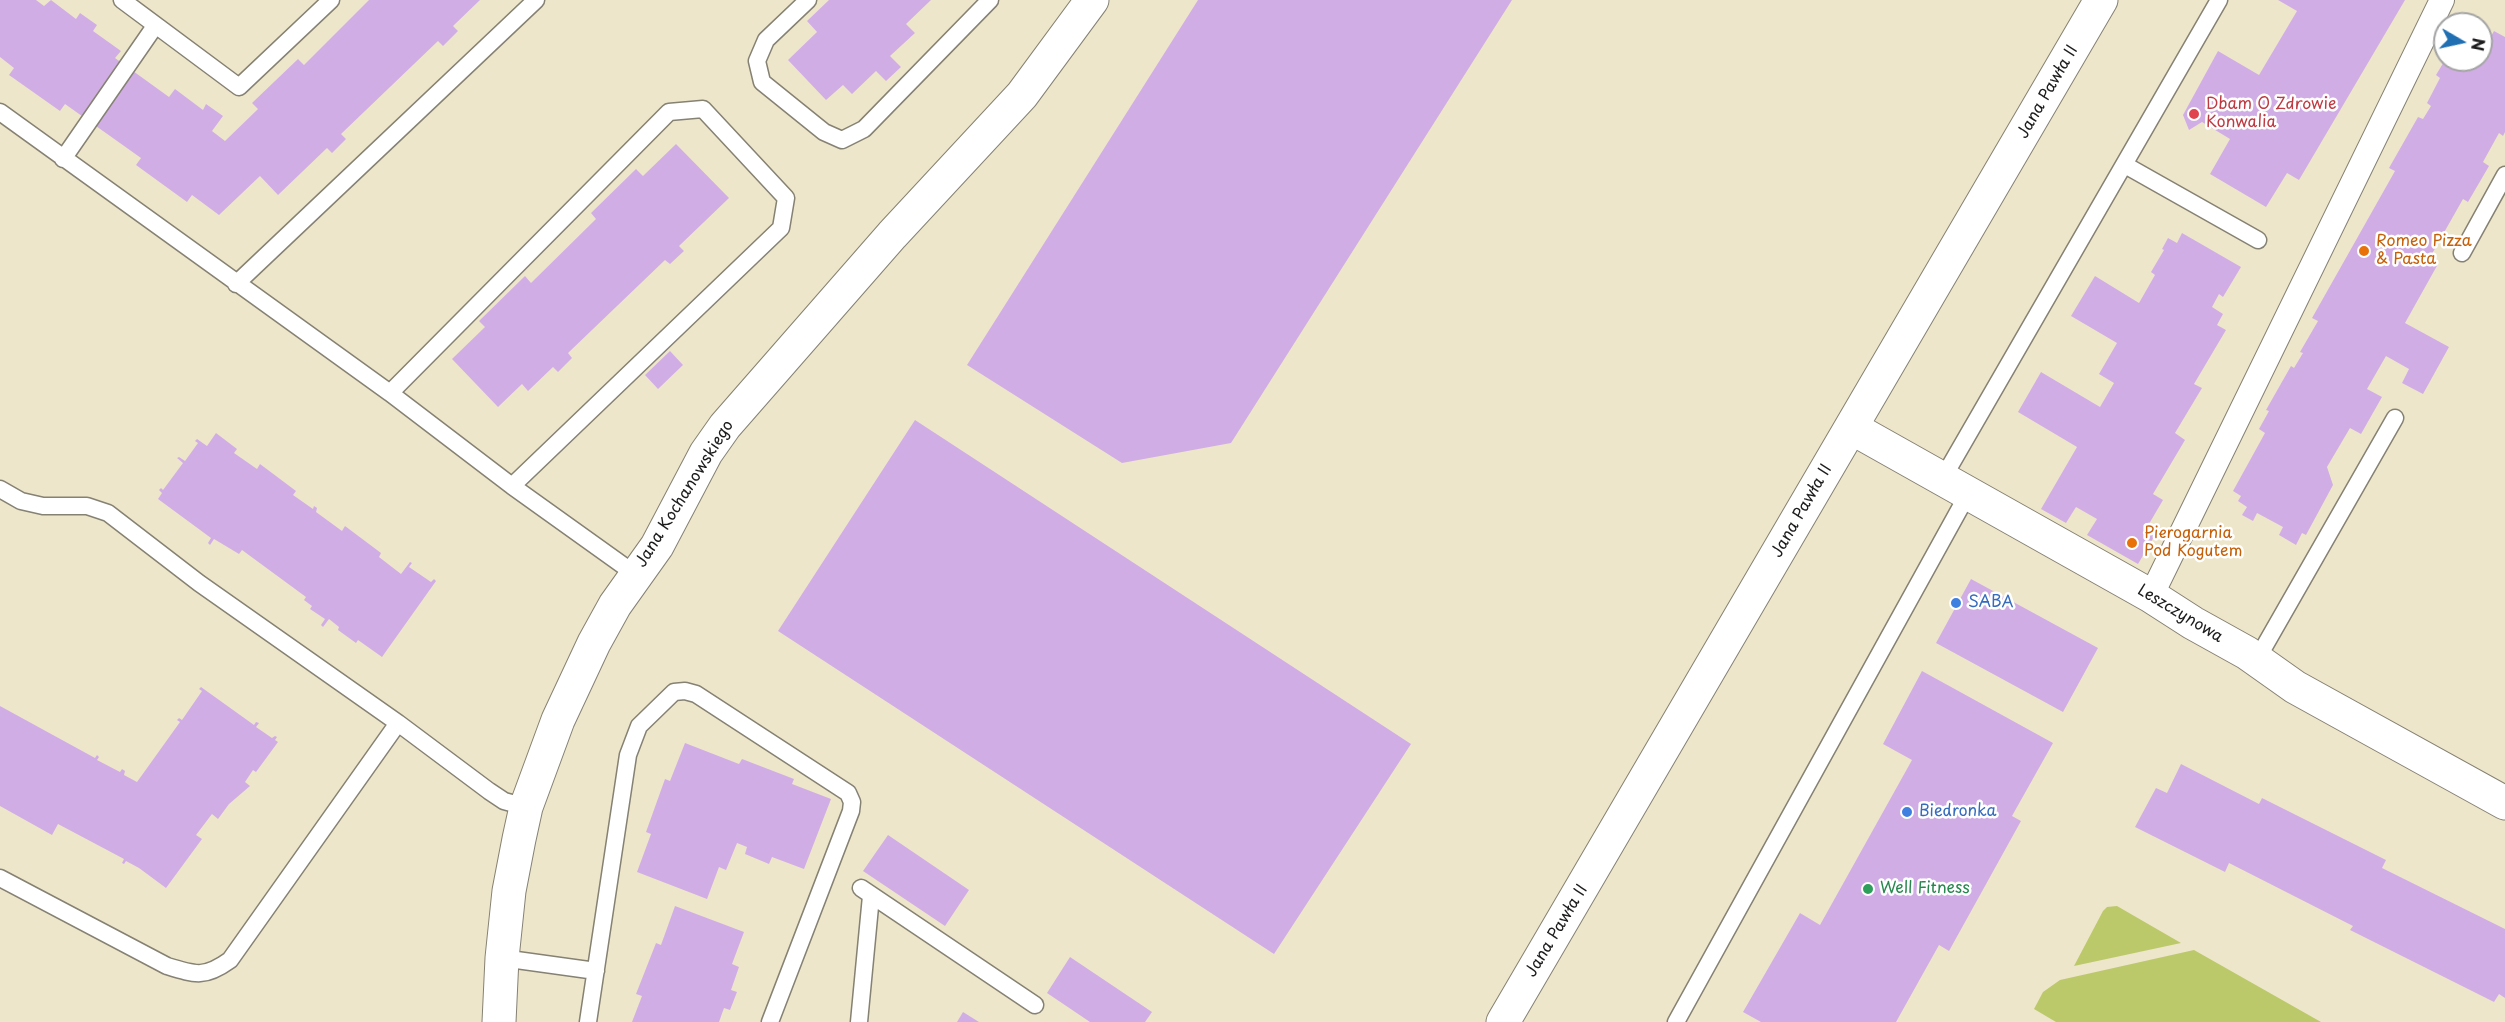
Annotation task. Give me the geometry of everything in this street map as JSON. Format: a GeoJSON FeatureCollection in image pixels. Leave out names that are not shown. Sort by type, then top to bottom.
{"type":"FeatureCollection","features":[{"type":"Feature","properties":{"kind":"street","name":"Jana Kochanowskiego"},"geometry":{"type":"LineString","coordinates":[[499,1022],[502,958],[509,891],[526,807],[572,687],[610,615],[635,574],[657,546],[706,453],[725,426],[892,235],[1022,95],[1092,0]]}},
{"type":"Feature","properties":{"kind":"street","name":"Jana Pawła II"},"geometry":{"type":"LineString","coordinates":[[1503,1022],[2101,0]]}},
{"type":"Feature","properties":{"kind":"street"},"geometry":{"type":"LineString","coordinates":[[2151,596],[2442,0]]}},
{"type":"Feature","properties":{"kind":"street","name":"Leszczynowa"},"geometry":{"type":"LineString","coordinates":[[1852,428],[1907,461],[1956,485],[2151,596],[2295,687],[2505,803]]}},
{"type":"Feature","properties":{"kind":"lane"},"geometry":{"type":"LineString","coordinates":[[122,0],[239,87],[331,0]]}},
{"type":"Feature","properties":{"kind":"lane"},"geometry":{"type":"LineString","coordinates":[[236,284],[536,0]]}},
{"type":"Feature","properties":{"kind":"lane"},"geometry":{"type":"LineString","coordinates":[[808,0],[766,40],[757,61],[762,82],[824,132],[842,140],[864,129],[990,0]]}},
{"type":"Feature","properties":{"kind":"lane"},"geometry":{"type":"LineString","coordinates":[[1676,1022],[2125,165],[2219,0]]}},
{"type":"Feature","properties":{"kind":"lane"},"geometry":{"type":"LineString","coordinates":[[63,159],[155,26]]}},
{"type":"Feature","properties":{"kind":"lane"},"geometry":{"type":"LineString","coordinates":[[390,393],[669,112],[703,110],[786,198],[781,228],[512,486]]}},
{"type":"Feature","properties":{"kind":"lane"},"geometry":{"type":"LineString","coordinates":[[0,112],[390,393],[512,486],[635,574]]}},
{"type":"Feature","properties":{"kind":"lane"},"geometry":{"type":"LineString","coordinates":[[2125,165],[2258,240]]}},
{"type":"Feature","properties":{"kind":"lane"},"geometry":{"type":"LineString","coordinates":[[2462,254],[2505,175]]}},
{"type":"Feature","properties":{"kind":"lane"},"geometry":{"type":"LineString","coordinates":[[2256,661],[2395,418]]}},
{"type":"Feature","properties":{"kind":"lane"},"geometry":{"type":"LineString","coordinates":[[0,489],[21,501],[43,506],[87,506],[108,513],[199,583],[398,723],[489,791],[504,801],[526,807]]}},
{"type":"Feature","properties":{"kind":"lane"},"geometry":{"type":"LineString","coordinates":[[588,1022],[628,755],[633,737],[639,726],[674,692],[686,691],[696,694],[848,793],[852,802],[851,811],[770,1022]]}},
{"type":"Feature","properties":{"kind":"lane"},"geometry":{"type":"LineString","coordinates":[[0,878],[167,966],[191,974],[213,972],[231,960],[398,723]]}},
{"type":"Feature","properties":{"kind":"lane"},"geometry":{"type":"LineString","coordinates":[[859,1022],[866,892],[1035,1005]]}},
{"type":"Feature","properties":{"kind":"lane"},"geometry":{"type":"LineString","coordinates":[[502,958],[596,971]]}},
{"type":"Feature","properties":{"kind":"green space"},"geometry":{"type":"Polygon","coordinates":[[[2117,906],[2181,943],[2074,966],[2103,911],[2107,907],[2117,906]]]}},
{"type":"Feature","properties":{"kind":"green space"},"geometry":{"type":"Polygon","coordinates":[[[2194,950],[2321,1022],[2056,1022],[2034,1009],[2043,992],[2060,980],[2194,950]]]}},
{"type":"Feature","properties":{"kind":"building"},"geometry":{"type":"Polygon","coordinates":[[[0,0],[36,0],[44,6],[51,0],[76,19],[80,13],[97,25],[93,31],[121,51],[115,58],[169,97],[175,89],[203,110],[206,104],[223,116],[212,131],[225,141],[258,109],[252,103],[298,59],[304,65],[369,0],[480,0],[453,26],[458,31],[443,46],[438,41],[341,134],[346,139],[332,153],[327,148],[278,195],[260,176],[219,215],[192,195],[187,202],[136,165],[141,158],[65,104],[60,111],[9,75],[14,68],[0,57],[0,0]]]}},
{"type":"Feature","properties":{"kind":"building"},"geometry":{"type":"Polygon","coordinates":[[[829,0],[931,0],[906,24],[915,33],[890,56],[901,67],[886,81],[876,71],[852,94],[843,85],[826,100],[788,60],[817,32],[807,21],[829,0]]]}},
{"type":"Feature","properties":{"kind":"building"},"geometry":{"type":"Polygon","coordinates":[[[1198,0],[1512,0],[1231,443],[1122,463],[967,365],[1198,0]]]}},
{"type":"Feature","properties":{"kind":"building"},"geometry":{"type":"Polygon","coordinates":[[[2278,0],[2405,0],[2299,180],[2287,173],[2266,207],[2210,174],[2230,139],[2202,122],[2189,130],[2183,115],[2218,51],[2259,75],[2297,11],[2278,0]]]}},
{"type":"Feature","properties":{"kind":"building"},"geometry":{"type":"Polygon","coordinates":[[[2494,31],[2505,37],[2505,132],[2503,136],[2499,133],[2483,162],[2489,166],[2468,202],[2463,199],[2429,259],[2438,264],[2405,323],[2449,347],[2423,394],[2402,383],[2409,369],[2386,356],[2367,389],[2382,397],[2361,434],[2350,428],[2327,467],[2333,485],[2306,535],[2302,533],[2296,545],[2279,535],[2283,527],[2257,513],[2253,521],[2242,515],[2247,507],[2238,501],[2241,496],[2233,491],[2265,433],[2259,429],[2269,411],[2266,410],[2291,366],[2294,368],[2303,353],[2300,352],[2318,321],[2312,318],[2395,171],[2389,168],[2418,117],[2423,119],[2431,106],[2427,103],[2440,78],[2436,75],[2438,72],[2493,72],[2494,31]]]}},
{"type":"Feature","properties":{"kind":"building"},"geometry":{"type":"Polygon","coordinates":[[[676,144],[729,198],[679,246],[684,251],[670,264],[665,260],[568,353],[572,358],[558,372],[553,367],[528,391],[522,384],[498,407],[452,359],[485,327],[479,321],[525,276],[531,283],[596,219],[591,213],[636,169],[643,176],[676,144]]]}},
{"type":"Feature","properties":{"kind":"building"},"geometry":{"type":"Polygon","coordinates":[[[2182,233],[2241,267],[2223,297],[2219,294],[2212,307],[2223,314],[2217,325],[2226,330],[2194,384],[2202,388],[2175,433],[2185,440],[2153,494],[2163,500],[2146,529],[2155,535],[2138,564],[2087,535],[2097,519],[2076,507],[2066,523],[2041,509],[2077,447],[2018,412],[2041,372],[2100,407],[2114,383],[2099,374],[2117,343],[2071,316],[2095,276],[2139,303],[2155,275],[2151,272],[2168,238],[2177,243],[2182,233]]]}},
{"type":"Feature","properties":{"kind":"building"},"geometry":{"type":"Polygon","coordinates":[[[670,351],[683,365],[658,389],[645,375],[670,351]]]}},
{"type":"Feature","properties":{"kind":"building"},"geometry":{"type":"Polygon","coordinates":[[[915,420],[1411,744],[1274,954],[778,631],[915,420]]]}},
{"type":"Feature","properties":{"kind":"building"},"geometry":{"type":"Polygon","coordinates":[[[216,433],[237,449],[234,453],[257,469],[260,464],[296,491],[293,495],[313,509],[314,506],[317,508],[316,512],[342,531],[345,526],[381,553],[379,557],[401,574],[410,562],[412,563],[409,567],[431,582],[434,579],[436,581],[382,657],[358,640],[356,643],[338,630],[339,627],[329,619],[323,627],[321,625],[325,619],[310,609],[312,606],[304,600],[306,597],[242,550],[239,554],[214,539],[210,545],[208,543],[211,538],[158,499],[162,493],[159,490],[161,488],[163,490],[183,463],[177,458],[185,461],[198,443],[195,441],[197,439],[207,446],[216,433]]]}},
{"type":"Feature","properties":{"kind":"building"},"geometry":{"type":"Polygon","coordinates":[[[1971,579],[2098,648],[2063,712],[1936,643],[1971,579]]]}},
{"type":"Feature","properties":{"kind":"building"},"geometry":{"type":"Polygon","coordinates":[[[1922,671],[2053,743],[2012,816],[2021,821],[1949,951],[1939,945],[1896,1022],[1761,1022],[1743,1012],[1800,913],[1820,925],[1912,760],[1883,744],[1922,671]]]}},
{"type":"Feature","properties":{"kind":"building"},"geometry":{"type":"Polygon","coordinates":[[[201,687],[254,725],[256,722],[259,723],[256,727],[272,738],[277,737],[275,740],[278,742],[256,772],[253,770],[245,782],[250,786],[229,804],[218,819],[212,814],[196,835],[202,839],[166,888],[139,868],[126,861],[122,863],[124,859],[58,824],[52,835],[0,806],[0,706],[95,758],[97,755],[99,757],[97,760],[120,772],[122,769],[125,771],[124,775],[137,782],[180,722],[177,720],[179,718],[182,720],[202,691],[199,689],[201,687]]]}},
{"type":"Feature","properties":{"kind":"building"},"geometry":{"type":"Polygon","coordinates":[[[685,743],[739,764],[742,759],[794,779],[792,784],[831,799],[804,869],[772,857],[769,864],[745,854],[747,847],[737,843],[726,870],[719,867],[707,899],[637,872],[651,834],[646,832],[665,779],[670,781],[685,743]]]}},
{"type":"Feature","properties":{"kind":"building"},"geometry":{"type":"Polygon","coordinates":[[[2181,764],[2259,804],[2262,798],[2386,860],[2382,868],[2505,929],[2505,998],[2499,994],[2494,1002],[2350,930],[2353,926],[2229,863],[2225,872],[2135,827],[2156,788],[2167,793],[2181,764]]]}},
{"type":"Feature","properties":{"kind":"building"},"geometry":{"type":"Polygon","coordinates":[[[888,835],[969,890],[945,926],[863,871],[888,835]]]}},
{"type":"Feature","properties":{"kind":"building"},"geometry":{"type":"Polygon","coordinates":[[[675,906],[744,932],[732,964],[739,967],[731,990],[737,992],[730,1010],[724,1008],[719,1022],[632,1022],[642,996],[636,994],[656,943],[661,945],[675,906]]]}},
{"type":"Feature","properties":{"kind":"building"},"geometry":{"type":"Polygon","coordinates":[[[1070,957],[1152,1012],[1145,1022],[1090,1022],[1047,993],[1070,957]]]}},
{"type":"Feature","properties":{"kind":"building"},"geometry":{"type":"Polygon","coordinates":[[[963,1012],[979,1022],[957,1022],[963,1012]]]}},
{"type":"Feature","properties":{"kind":"place","name":"Dbam O Zdrowie Konwalia"},"geometry":{"type":"Point","coordinates":[2194,114]}},
{"type":"Feature","properties":{"kind":"place","name":"Romeo Pizza & Pasta"},"geometry":{"type":"Point","coordinates":[2364,251]}},
{"type":"Feature","properties":{"kind":"place","name":"Pierogarnia Pod Kogutem"},"geometry":{"type":"Point","coordinates":[2132,543]}},
{"type":"Feature","properties":{"kind":"place","name":"SABA"},"geometry":{"type":"Point","coordinates":[1956,603]}},
{"type":"Feature","properties":{"kind":"place","name":"Biedronka"},"geometry":{"type":"Point","coordinates":[1907,812]}},
{"type":"Feature","properties":{"kind":"place","name":"Well Fitness"},"geometry":{"type":"Point","coordinates":[1868,889]}}]}
